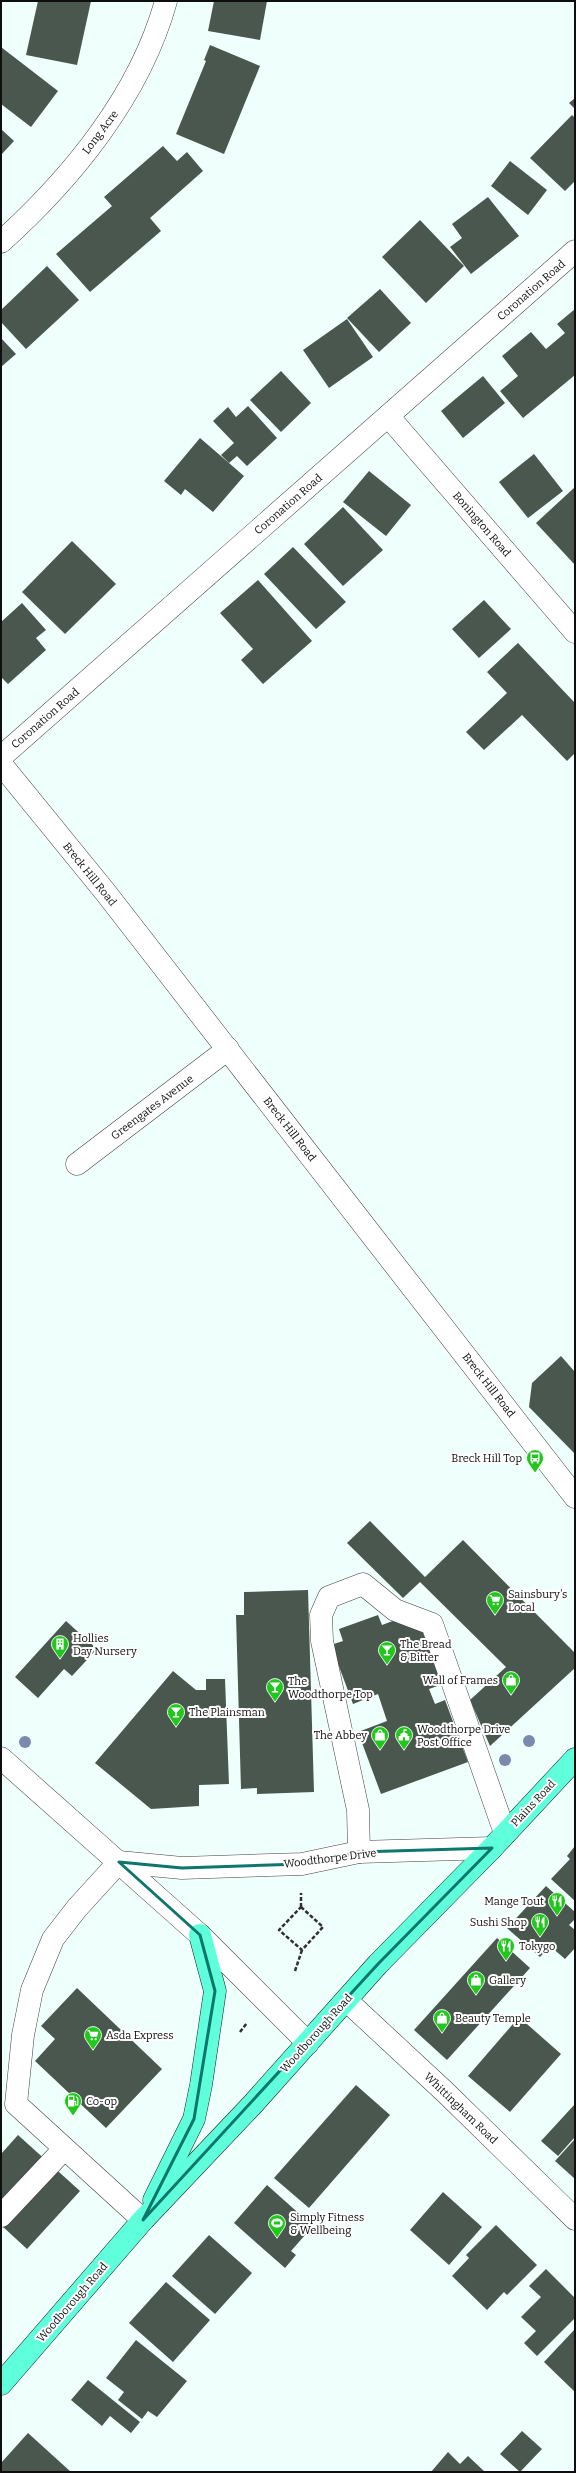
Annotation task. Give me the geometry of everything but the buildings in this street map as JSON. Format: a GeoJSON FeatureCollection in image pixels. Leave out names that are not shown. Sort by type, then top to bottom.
{"type":"FeatureCollection","features":[{"type":"Feature","properties":{"kind":"main road","name":"Plains Road"},"geometry":{"type":"LineString","coordinates":[[499,1840],[575,1759]]}},
{"type":"Feature","properties":{"kind":"main road","name":"Woodborough Road"},"geometry":{"type":"LineString","coordinates":[[3,2376],[143,2220],[308,2043],[378,1964],[499,1840]]}},
{"type":"Feature","properties":{"kind":"main road","name":"Woodborough Road"},"geometry":{"type":"LineString","coordinates":[[143,2220],[194,2119],[201,2085],[215,1991],[200,1935]]}},
{"type":"Feature","properties":{"kind":"street","name":"Long Acre"},"geometry":{"type":"LineString","coordinates":[[1,242],[70,172],[119,107],[160,22],[166,1]]}},
{"type":"Feature","properties":{"kind":"street","name":"Coronation Road"},"geometry":{"type":"LineString","coordinates":[[1,757],[575,251]]}},
{"type":"Feature","properties":{"kind":"street","name":"Bonington Road"},"geometry":{"type":"LineString","coordinates":[[388,416],[575,632]]}},
{"type":"Feature","properties":{"kind":"street","name":"Breck Hill Road"},"geometry":{"type":"LineString","coordinates":[[1,764],[106,893],[575,1497]]}},
{"type":"Feature","properties":{"kind":"street","name":"Greengates Avenue"},"geometry":{"type":"LineString","coordinates":[[77,1164],[228,1049]]}},
{"type":"Feature","properties":{"kind":"street"},"geometry":{"type":"LineString","coordinates":[[359,1852],[358,1810],[322,1641],[321,1615],[329,1597],[363,1584],[395,1610],[432,1624],[499,1840]]}},
{"type":"Feature","properties":{"kind":"street"},"geometry":{"type":"LineString","coordinates":[[1,1758],[200,1935],[308,2043]]}},
{"type":"Feature","properties":{"kind":"street","name":"Woodthorpe Drive"},"geometry":{"type":"LineString","coordinates":[[119,1862],[182,1868],[302,1864],[359,1852],[499,1840]]}},
{"type":"Feature","properties":{"kind":"street"},"geometry":{"type":"LineString","coordinates":[[119,1862],[77,1908],[53,1939],[32,1990],[23,2035],[16,2104],[143,2220]]}},
{"type":"Feature","properties":{"kind":"street","name":"Whittingham Road"},"geometry":{"type":"LineString","coordinates":[[346,2000],[445,2092],[575,2218]]}},
{"type":"Feature","properties":{"kind":"street"},"geometry":{"type":"LineString","coordinates":[[1,2216],[64,2149]]}},
{"type":"Feature","properties":{"kind":"path"},"geometry":{"type":"LineString","coordinates":[[296,1971],[302,1950],[323,1927],[301,1906],[280,1930],[302,1950]]}},
{"type":"Feature","properties":{"kind":"path"},"geometry":{"type":"LineString","coordinates":[[239,2033],[248,2021]]}},
{"type":"Feature","properties":{"kind":"highlighted area"},"geometry":{"type":"Polygon","coordinates":[[[492,1848],[378,1964],[143,2220],[194,2119],[215,1991],[200,1935],[119,1862],[182,1868],[302,1864],[359,1852],[492,1848]]]}},
{"type":"Feature","properties":{"kind":"place","name":"Breck Hill Top"},"geometry":{"type":"Point","coordinates":[535,1473]}},
{"type":"Feature","properties":{"kind":"place","name":"Sainsbury's Local"},"geometry":{"type":"Point","coordinates":[495,1615]}},
{"type":"Feature","properties":{"kind":"place","name":"Hollies Day Nursery"},"geometry":{"type":"Point","coordinates":[60,1659]}},
{"type":"Feature","properties":{"kind":"place","name":"The Bread & Bitter"},"geometry":{"type":"Point","coordinates":[387,1665]}},
{"type":"Feature","properties":{"kind":"place","name":"Wall of Frames"},"geometry":{"type":"Point","coordinates":[511,1695]}},
{"type":"Feature","properties":{"kind":"place","name":"The Woodthorpe Top"},"geometry":{"type":"Point","coordinates":[275,1702]}},
{"type":"Feature","properties":{"kind":"place","name":"The Plainsman"},"geometry":{"type":"Point","coordinates":[176,1727]}},
{"type":"Feature","properties":{"kind":"place","name":"The Abbey"},"geometry":{"type":"Point","coordinates":[380,1750]}},
{"type":"Feature","properties":{"kind":"place","name":"Woodthorpe Drive Post Office"},"geometry":{"type":"Point","coordinates":[404,1750]}},
{"type":"Feature","properties":{"kind":"place","name":"Mange Tout"},"geometry":{"type":"Point","coordinates":[557,1916]}},
{"type":"Feature","properties":{"kind":"place","name":"Sushi Shop"},"geometry":{"type":"Point","coordinates":[540,1937]}},
{"type":"Feature","properties":{"kind":"place","name":"Tokygo"},"geometry":{"type":"Point","coordinates":[506,1961]}},
{"type":"Feature","properties":{"kind":"place","name":"Gallery"},"geometry":{"type":"Point","coordinates":[476,1995]}},
{"type":"Feature","properties":{"kind":"place","name":"Beauty Temple"},"geometry":{"type":"Point","coordinates":[442,2033]}},
{"type":"Feature","properties":{"kind":"place","name":"Asda Express"},"geometry":{"type":"Point","coordinates":[93,2050]}},
{"type":"Feature","properties":{"kind":"place","name":"Co-op"},"geometry":{"type":"Point","coordinates":[73,2116]}},
{"type":"Feature","properties":{"kind":"place","name":"Simply Fitness & Wellbeing"},"geometry":{"type":"Point","coordinates":[277,2238]}}]}
